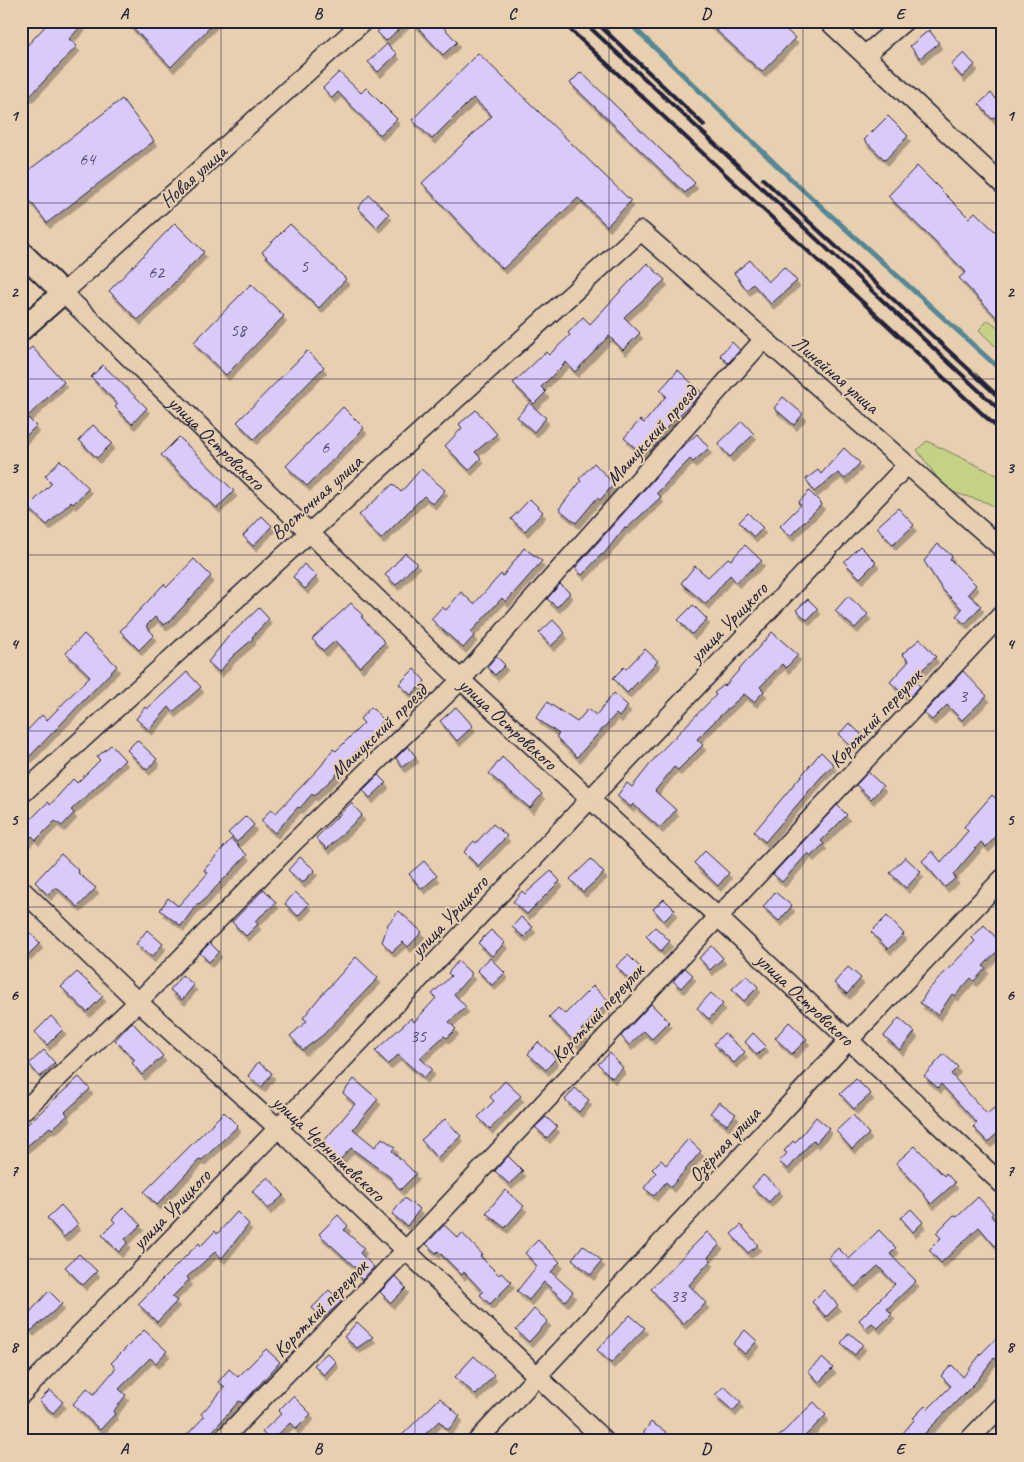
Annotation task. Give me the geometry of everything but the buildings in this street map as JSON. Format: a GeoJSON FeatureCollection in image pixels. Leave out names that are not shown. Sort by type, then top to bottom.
{"type":"FeatureCollection","features":[{"type":"Feature","properties":{"kind":"street","name":"Новая улица"},"geometry":{"type":"LineString","coordinates":[[21,330],[364,21]]}},
{"type":"Feature","properties":{"kind":"street"},"geometry":{"type":"LineString","coordinates":[[828,21],[1003,185]]}},
{"type":"Feature","properties":{"kind":"street"},"geometry":{"type":"LineString","coordinates":[[864,55],[905,21]]}},
{"type":"Feature","properties":{"kind":"street","name":"Линейная улица"},"geometry":{"type":"LineString","coordinates":[[641,231],[1003,549]]}},
{"type":"Feature","properties":{"kind":"street","name":"Восточная улица"},"geometry":{"type":"LineString","coordinates":[[21,795],[641,231]]}},
{"type":"Feature","properties":{"kind":"street","name":"улица Островского"},"geometry":{"type":"LineString","coordinates":[[21,252],[461,680],[717,916],[1003,1185]]}},
{"type":"Feature","properties":{"kind":"street","name":"Машукский проезд"},"geometry":{"type":"LineString","coordinates":[[21,1113],[138,1002],[294,842],[461,680],[764,339]]}},
{"type":"Feature","properties":{"kind":"street","name":"улица Урицкого"},"geometry":{"type":"LineString","coordinates":[[21,1395],[278,1128],[907,464]]}},
{"type":"Feature","properties":{"kind":"street","name":"Короткий переулок"},"geometry":{"type":"LineString","coordinates":[[221,1441],[406,1250],[1003,613]]}},
{"type":"Feature","properties":{"kind":"street","name":"Озёрная улица"},"geometry":{"type":"LineString","coordinates":[[477,1441],[849,1040],[1003,878]]}},
{"type":"Feature","properties":{"kind":"street","name":"улица Чернышевского"},"geometry":{"type":"LineString","coordinates":[[21,889],[138,1002],[278,1128],[605,1441]]}},
{"type":"Feature","properties":{"kind":"street"},"geometry":{"type":"LineString","coordinates":[[968,1441],[1003,1404]]}},
{"type":"Feature","properties":{"kind":"green space"},"geometry":{"type":"Polygon","coordinates":[[[988,320],[998,327],[1003,325],[1003,354],[979,330],[988,320]]]}},
{"type":"Feature","properties":{"kind":"green space"},"geometry":{"type":"Polygon","coordinates":[[[927,441],[1003,478],[1003,512],[988,503],[946,490],[917,450],[927,441]]]}},
{"type":"Feature","properties":{"kind":"waterway"},"geometry":{"type":"LineString","coordinates":[[627,21],[792,180],[1003,372]]}},
{"type":"Feature","properties":{"kind":"railway"},"geometry":{"type":"LineString","coordinates":[[561,21],[1003,433]]}},
{"type":"Feature","properties":{"kind":"railway"},"geometry":{"type":"LineString","coordinates":[[583,21],[1003,413]]}},
{"type":"Feature","properties":{"kind":"railway"},"geometry":{"type":"LineString","coordinates":[[595,21],[704,125]]}},
{"type":"Feature","properties":{"kind":"railway"},"geometry":{"type":"LineString","coordinates":[[763,179],[1003,401]]}}]}
